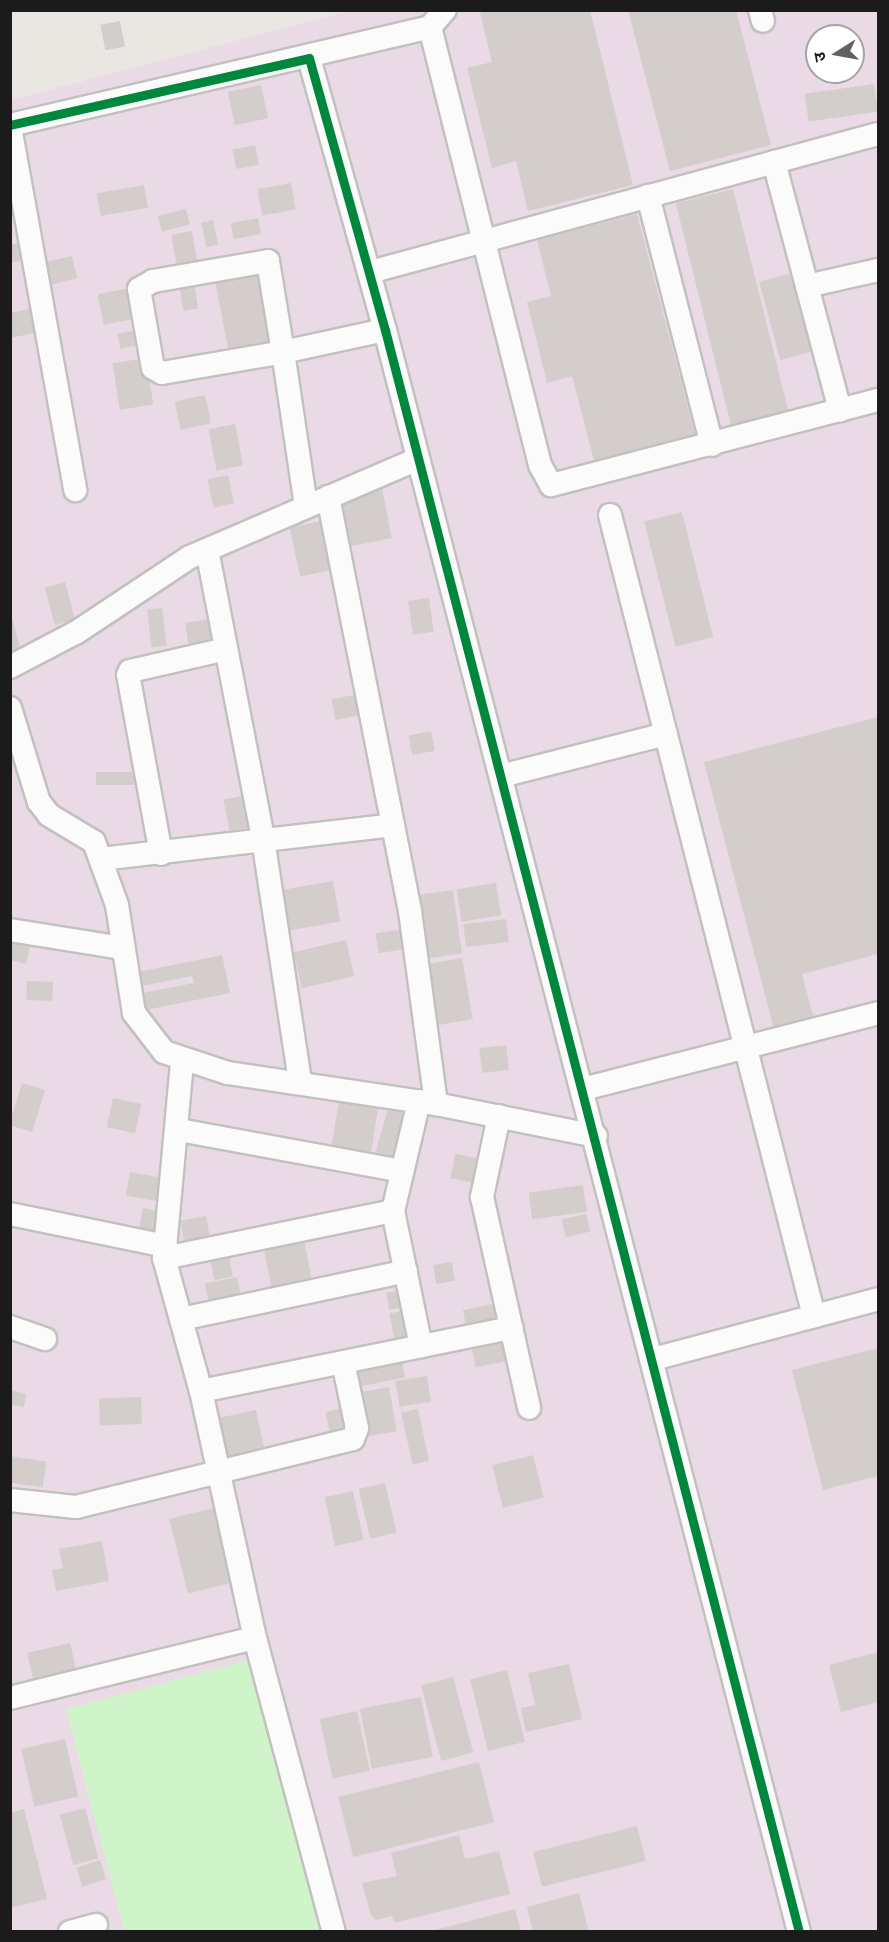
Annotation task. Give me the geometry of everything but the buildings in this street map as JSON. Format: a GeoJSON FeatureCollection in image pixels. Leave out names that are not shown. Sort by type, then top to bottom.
{"type":"FeatureCollection","features":[{"type":"Feature","properties":{"kind":"street"},"geometry":{"type":"LineString","coordinates":[[75,490],[10,126],[309,58],[437,19],[485,241],[540,465],[551,485],[879,400]]}},
{"type":"Feature","properties":{"kind":"street"},"geometry":{"type":"LineString","coordinates":[[309,58],[370,272],[596,1137],[799,1932]]}},
{"type":"Feature","properties":{"kind":"street"},"geometry":{"type":"LineString","coordinates":[[370,272],[879,134]]}},
{"type":"Feature","properties":{"kind":"street"},"geometry":{"type":"LineString","coordinates":[[774,162],[840,410]]}},
{"type":"Feature","properties":{"kind":"street"},"geometry":{"type":"LineString","coordinates":[[648,196],[712,445]]}},
{"type":"Feature","properties":{"kind":"street"},"geometry":{"type":"LineString","coordinates":[[306,506],[283,352],[266,260],[153,280],[139,289],[153,368],[158,372],[283,352],[385,330]]}},
{"type":"Feature","properties":{"kind":"street"},"geometry":{"type":"LineString","coordinates":[[807,286],[879,270]]}},
{"type":"Feature","properties":{"kind":"street"},"geometry":{"type":"LineString","coordinates":[[10,667],[76,632],[207,550],[418,459]]}},
{"type":"Feature","properties":{"kind":"street"},"geometry":{"type":"LineString","coordinates":[[328,497],[393,825],[428,1103],[402,1171],[393,1211],[421,1346]]}},
{"type":"Feature","properties":{"kind":"street"},"geometry":{"type":"LineString","coordinates":[[610,515],[814,1316]]}},
{"type":"Feature","properties":{"kind":"street"},"geometry":{"type":"LineString","coordinates":[[207,550],[263,839],[300,1082]]}},
{"type":"Feature","properties":{"kind":"street"},"geometry":{"type":"LineString","coordinates":[[161,854],[128,675],[130,671],[226,649]]}},
{"type":"Feature","properties":{"kind":"street"},"geometry":{"type":"LineString","coordinates":[[10,708],[39,802],[49,815],[88,836],[101,859],[117,906],[122,948],[141,1027],[164,1052],[182,1062],[428,1103],[596,1137]]}},
{"type":"Feature","properties":{"kind":"street"},"geometry":{"type":"LineString","coordinates":[[501,776],[666,734]]}},
{"type":"Feature","properties":{"kind":"street"},"geometry":{"type":"LineString","coordinates":[[101,859],[161,854],[263,839],[393,825]]}},
{"type":"Feature","properties":{"kind":"street"},"geometry":{"type":"LineString","coordinates":[[10,930],[122,948]]}},
{"type":"Feature","properties":{"kind":"street"},"geometry":{"type":"LineString","coordinates":[[583,1089],[746,1044],[879,1013]]}},
{"type":"Feature","properties":{"kind":"street"},"geometry":{"type":"LineString","coordinates":[[182,1062],[179,1130],[165,1252],[201,1391],[255,1638],[334,1932]]}},
{"type":"Feature","properties":{"kind":"street"},"geometry":{"type":"LineString","coordinates":[[499,1116],[482,1197],[529,1408]]}},
{"type":"Feature","properties":{"kind":"street"},"geometry":{"type":"LineString","coordinates":[[179,1130],[402,1171]]}},
{"type":"Feature","properties":{"kind":"street"},"geometry":{"type":"LineString","coordinates":[[10,1214],[165,1252],[393,1211]]}},
{"type":"Feature","properties":{"kind":"street"},"geometry":{"type":"LineString","coordinates":[[181,1319],[406,1271]]}},
{"type":"Feature","properties":{"kind":"street"},"geometry":{"type":"LineString","coordinates":[[653,1359],[879,1299]]}},
{"type":"Feature","properties":{"kind":"street"},"geometry":{"type":"LineString","coordinates":[[10,1327],[45,1339]]}},
{"type":"Feature","properties":{"kind":"street"},"geometry":{"type":"LineString","coordinates":[[201,1391],[512,1328]]}},
{"type":"Feature","properties":{"kind":"street"},"geometry":{"type":"LineString","coordinates":[[10,1500],[76,1508],[353,1439],[357,1428],[343,1362]]}},
{"type":"Feature","properties":{"kind":"street"},"geometry":{"type":"LineString","coordinates":[[10,1698],[255,1638]]}},
{"type":"Feature","properties":{"kind":"street"},"geometry":{"type":"LineString","coordinates":[[70,1932],[96,1925]]}},
{"type":"Feature","properties":{"kind":"shaded area"},"geometry":{"type":"Polygon","coordinates":[[[349,11],[878,11],[878,1931],[11,1932],[11,100],[349,11]]]}},
{"type":"Feature","properties":{"kind":"green space"},"geometry":{"type":"Polygon","coordinates":[[[248,1660],[320,1931],[124,1931],[66,1709],[248,1660]]]}},
{"type":"Feature","properties":{"kind":"cycle path"},"geometry":{"type":"LineString","coordinates":[[10,125],[309,58],[385,330],[799,1932]]}}]}
